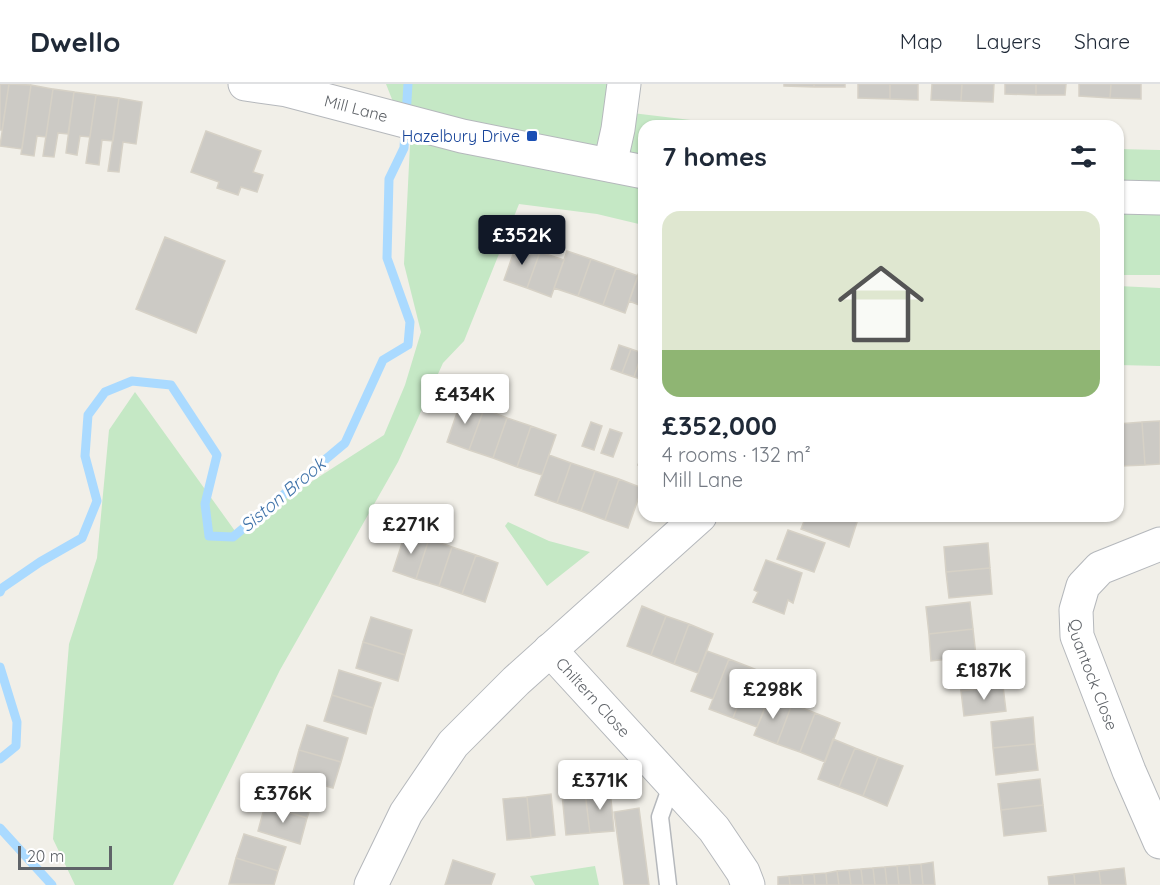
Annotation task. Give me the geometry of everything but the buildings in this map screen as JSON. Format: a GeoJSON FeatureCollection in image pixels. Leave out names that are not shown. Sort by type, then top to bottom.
{"type":"FeatureCollection","features":[{"type":"Feature","properties":{"kind":"street","name":"Mill Lane"},"geometry":{"type":"LineString","coordinates":[[245,84],[287,90],[462,136],[638,170]]}},
{"type":"Feature","properties":{"kind":"street"},"geometry":{"type":"LineString","coordinates":[[610,165],[624,84]]}},
{"type":"Feature","properties":{"kind":"street"},"geometry":{"type":"LineString","coordinates":[[1124,197],[1160,198]]}},
{"type":"Feature","properties":{"kind":"street","name":"Chiltern Close"},"geometry":{"type":"LineString","coordinates":[[371,885],[406,813],[453,744],[550,650],[693,522]]}},
{"type":"Feature","properties":{"kind":"street","name":"Quantock Close"},"geometry":{"type":"LineString","coordinates":[[1160,544],[1100,568],[1083,586],[1076,610],[1077,636],[1129,771],[1160,842]]}},
{"type":"Feature","properties":{"kind":"street","name":"Chiltern Close"},"geometry":{"type":"LineString","coordinates":[[550,650],[714,829],[743,872],[748,885]]}},
{"type":"Feature","properties":{"kind":"lane"},"geometry":{"type":"LineString","coordinates":[[668,885],[660,818],[672,783]]}},
{"type":"Feature","properties":{"kind":"green space"},"geometry":{"type":"Polygon","coordinates":[[[386,84],[609,84],[607,110],[691,120],[638,120],[638,224],[597,214],[519,204],[464,341],[443,363],[398,462],[280,670],[173,885],[75,885],[53,839],[69,644],[97,558],[109,430],[135,392],[235,531],[384,435],[405,385],[421,332],[404,264],[410,145],[386,84]]]}},
{"type":"Feature","properties":{"kind":"green space"},"geometry":{"type":"Polygon","coordinates":[[[1124,149],[1160,150],[1160,275],[1124,275],[1124,149]]]}},
{"type":"Feature","properties":{"kind":"green space"},"geometry":{"type":"Polygon","coordinates":[[[1124,286],[1160,288],[1160,366],[1124,365],[1124,286]]]}},
{"type":"Feature","properties":{"kind":"green space"},"geometry":{"type":"Polygon","coordinates":[[[508,522],[549,541],[590,552],[547,586],[505,526],[508,522]]]}},
{"type":"Feature","properties":{"kind":"green space"},"geometry":{"type":"Polygon","coordinates":[[[595,866],[599,885],[535,885],[530,876],[595,866]]]}},
{"type":"Feature","properties":{"kind":"waterway","name":"Siston Brook"},"geometry":{"type":"LineString","coordinates":[[0,592],[2,588],[40,562],[82,538],[97,501],[85,456],[88,415],[105,392],[132,381],[171,385],[217,455],[205,504],[209,536],[233,537],[345,443],[383,360],[408,345],[410,322],[387,258],[389,179],[404,148],[408,84]]}},
{"type":"Feature","properties":{"kind":"waterway","name":"Siston Brook"},"geometry":{"type":"LineString","coordinates":[[0,667],[17,722],[16,746],[0,759]]}},
{"type":"Feature","properties":{"kind":"waterway","name":"Siston Brook"},"geometry":{"type":"LineString","coordinates":[[0,828],[52,885]]}},
{"type":"Feature","properties":{"kind":"place","name":"Hazelbury Drive"},"geometry":{"type":"Point","coordinates":[532,136]}}]}
